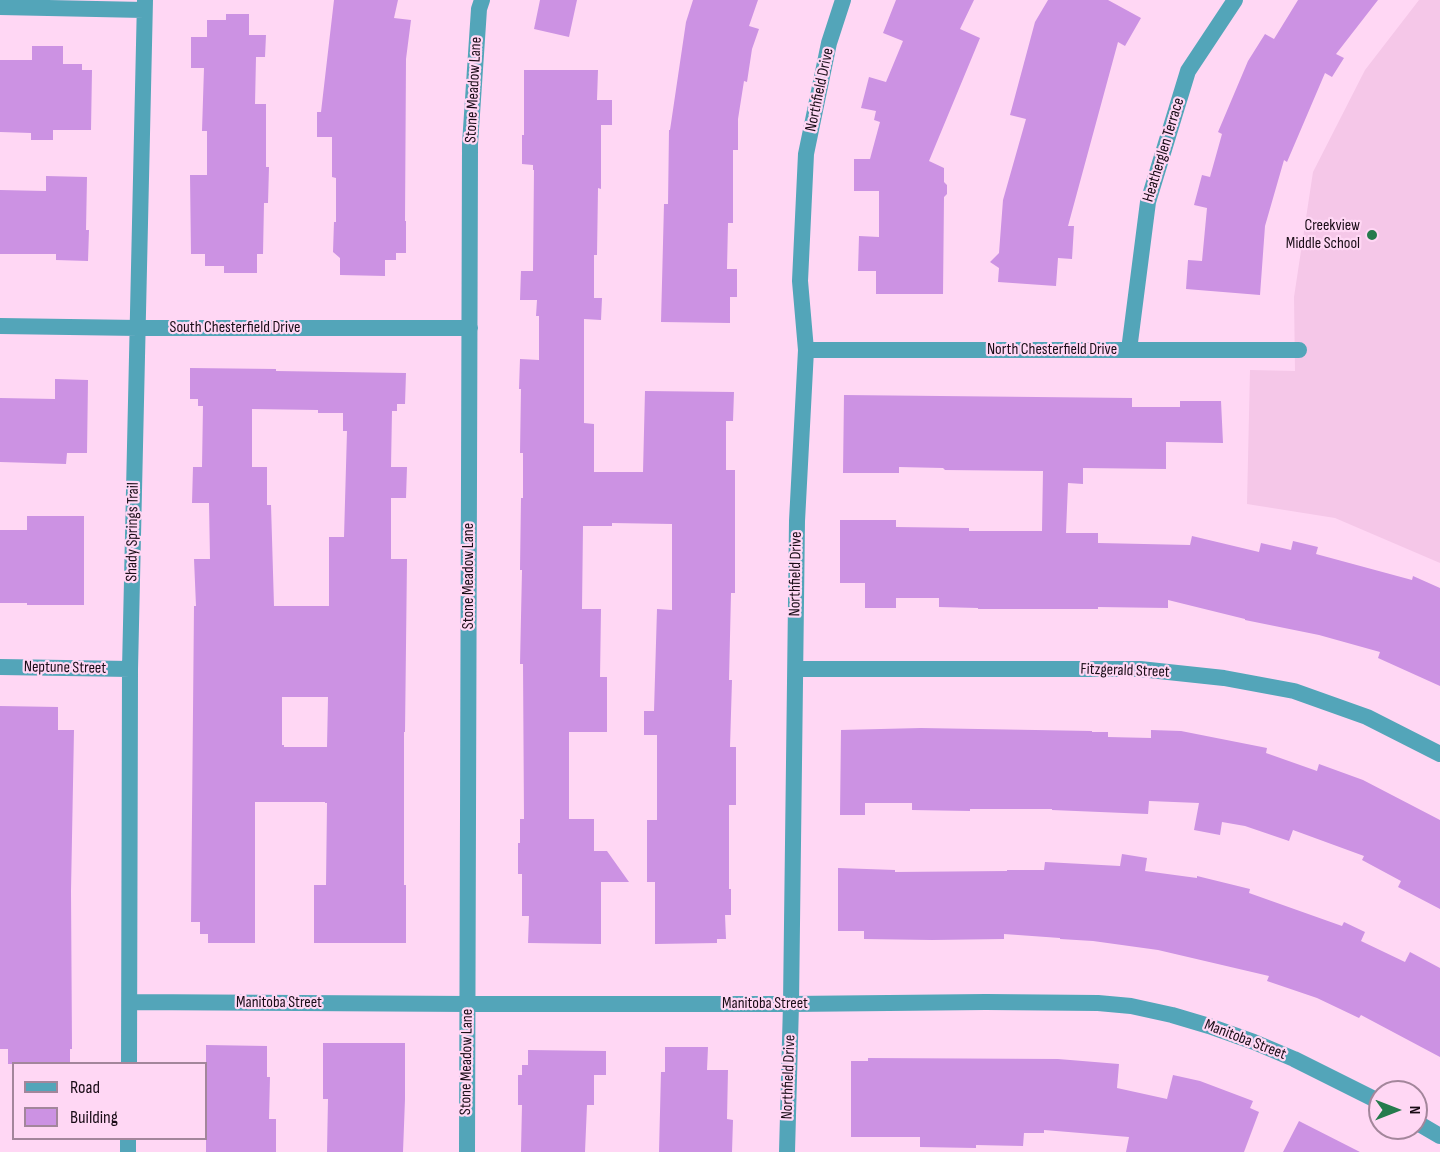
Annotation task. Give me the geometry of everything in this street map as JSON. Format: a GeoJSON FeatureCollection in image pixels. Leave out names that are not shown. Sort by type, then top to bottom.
{"type":"FeatureCollection","features":[{"type":"Feature","properties":{"kind":"street","name":"Stone Meadow Lane"},"geometry":{"type":"LineString","coordinates":[[467,1152],[470,144],[479,9],[482,0]]}},
{"type":"Feature","properties":{"kind":"street","name":"Northfield Drive"},"geometry":{"type":"LineString","coordinates":[[787,1152],[797,520],[806,350],[800,281],[806,154],[829,43],[843,0]]}},
{"type":"Feature","properties":{"kind":"street","name":"Heatherglen Terrace"},"geometry":{"type":"LineString","coordinates":[[1129,350],[1148,202],[1188,71],[1235,0]]}},
{"type":"Feature","properties":{"kind":"street"},"geometry":{"type":"LineString","coordinates":[[0,7],[144,5]]}},
{"type":"Feature","properties":{"kind":"street","name":"Shady Springs Trail"},"geometry":{"type":"LineString","coordinates":[[129,1062],[130,669],[144,5]]}},
{"type":"Feature","properties":{"kind":"street","name":"South Chesterfield Drive"},"geometry":{"type":"LineString","coordinates":[[0,326],[470,328]]}},
{"type":"Feature","properties":{"kind":"street","name":"North Chesterfield Drive"},"geometry":{"type":"LineString","coordinates":[[806,350],[1299,350]]}},
{"type":"Feature","properties":{"kind":"street","name":"Neptune Street"},"geometry":{"type":"LineString","coordinates":[[0,667],[130,669]]}},
{"type":"Feature","properties":{"kind":"street","name":"Fitzgerald Street"},"geometry":{"type":"LineString","coordinates":[[795,669],[1140,669],[1224,678],[1294,691],[1367,717],[1440,754]]}},
{"type":"Feature","properties":{"kind":"street","name":"Manitoba Street"},"geometry":{"type":"LineString","coordinates":[[130,1002],[1098,1003],[1131,1006],[1181,1018],[1254,1042],[1368,1096]]}},
{"type":"Feature","properties":{"kind":"shaded area","name":"Creekview Middle School"},"geometry":{"type":"Polygon","coordinates":[[[1419,0],[1440,0],[1440,563],[1335,518],[1247,504],[1250,370],[1295,371],[1294,297],[1313,172],[1365,70],[1419,0]]]}},
{"type":"Feature","properties":{"kind":"building"},"geometry":{"type":"Polygon","coordinates":[[[334,0],[398,0],[394,18],[411,20],[406,59],[406,253],[396,253],[396,260],[385,260],[385,276],[340,275],[340,258],[333,252],[336,178],[332,177],[332,137],[317,137],[317,112],[321,112],[334,0]]]}},
{"type":"Feature","properties":{"kind":"building"},"geometry":{"type":"Polygon","coordinates":[[[540,0],[577,0],[569,37],[534,29],[540,0]]]}},
{"type":"Feature","properties":{"kind":"building"},"geometry":{"type":"Polygon","coordinates":[[[693,0],[758,0],[749,26],[759,29],[752,49],[747,82],[744,81],[738,119],[738,150],[733,150],[733,223],[728,223],[727,269],[737,269],[737,297],[730,297],[730,323],[661,322],[664,204],[668,204],[669,130],[686,22],[693,0]]]}},
{"type":"Feature","properties":{"kind":"building"},"geometry":{"type":"Polygon","coordinates":[[[896,0],[974,0],[960,29],[980,38],[929,161],[944,168],[944,182],[947,185],[947,194],[944,197],[943,294],[876,294],[876,271],[858,271],[859,236],[879,237],[879,191],[854,191],[854,159],[870,159],[880,122],[874,120],[876,111],[861,108],[869,77],[886,82],[903,41],[883,33],[896,0]]]}},
{"type":"Feature","properties":{"kind":"building"},"geometry":{"type":"Polygon","coordinates":[[[1048,0],[1108,0],[1141,18],[1125,46],[1118,42],[1068,226],[1074,226],[1072,259],[1058,258],[1056,286],[998,282],[999,268],[990,262],[999,253],[1003,200],[1026,119],[1010,115],[1035,22],[1048,0]]]}},
{"type":"Feature","properties":{"kind":"building"},"geometry":{"type":"Polygon","coordinates":[[[1298,0],[1378,0],[1336,54],[1344,58],[1332,77],[1325,73],[1287,162],[1284,160],[1265,226],[1260,295],[1186,289],[1188,260],[1202,261],[1207,208],[1194,205],[1202,175],[1210,177],[1222,134],[1218,132],[1248,61],[1265,34],[1274,39],[1298,0]]]}},
{"type":"Feature","properties":{"kind":"building"},"geometry":{"type":"Polygon","coordinates":[[[226,14],[249,14],[249,35],[266,35],[265,57],[256,57],[255,104],[266,104],[266,167],[269,167],[268,203],[264,203],[263,254],[257,254],[257,273],[224,273],[224,266],[205,266],[205,254],[191,254],[190,175],[207,175],[207,131],[202,131],[204,68],[191,68],[191,37],[207,37],[207,20],[226,20],[226,14]]]}},
{"type":"Feature","properties":{"kind":"building"},"geometry":{"type":"Polygon","coordinates":[[[32,46],[63,46],[63,64],[82,64],[82,70],[92,70],[91,130],[53,130],[53,140],[31,140],[31,133],[0,132],[0,60],[32,60],[32,46]]]}},
{"type":"Feature","properties":{"kind":"building"},"geometry":{"type":"Polygon","coordinates":[[[524,70],[598,70],[597,100],[612,100],[612,125],[601,125],[601,189],[598,188],[597,255],[594,255],[594,298],[602,298],[601,320],[584,319],[584,423],[594,424],[594,472],[643,472],[645,391],[734,392],[733,421],[726,421],[726,470],[735,470],[735,593],[731,593],[729,680],[732,680],[730,747],[736,747],[736,805],[729,805],[731,915],[725,915],[726,939],[717,939],[717,943],[655,944],[655,882],[647,882],[647,820],[657,820],[657,735],[644,735],[644,711],[654,711],[657,609],[672,610],[672,524],[612,523],[612,526],[583,526],[582,609],[601,609],[600,677],[607,677],[607,732],[569,732],[569,819],[594,819],[594,851],[607,851],[629,882],[601,882],[601,944],[528,943],[529,916],[522,916],[522,874],[518,874],[520,819],[524,819],[523,664],[520,664],[523,453],[520,453],[521,389],[519,389],[520,359],[539,360],[537,300],[520,300],[521,271],[533,271],[534,170],[533,165],[522,164],[524,70]]]}},
{"type":"Feature","properties":{"kind":"building"},"geometry":{"type":"Polygon","coordinates":[[[46,176],[87,177],[88,261],[56,260],[56,254],[0,254],[0,190],[46,191],[46,176]]]}},
{"type":"Feature","properties":{"kind":"building"},"geometry":{"type":"Polygon","coordinates":[[[190,368],[406,373],[405,404],[397,404],[397,411],[392,411],[391,467],[407,467],[406,498],[391,498],[391,559],[407,559],[404,732],[406,943],[314,943],[314,885],[326,885],[327,803],[325,802],[255,802],[255,943],[208,943],[208,934],[200,934],[200,922],[191,922],[194,606],[196,606],[194,559],[210,559],[209,503],[192,503],[193,467],[202,467],[203,406],[198,406],[198,399],[190,399],[190,368]],[[252,409],[252,467],[267,467],[267,505],[271,505],[274,606],[329,606],[329,537],[344,537],[347,431],[343,431],[343,413],[318,413],[318,410],[252,409]],[[282,697],[282,745],[284,747],[327,747],[328,697],[282,697]]]}},
{"type":"Feature","properties":{"kind":"building"},"geometry":{"type":"Polygon","coordinates":[[[55,379],[88,380],[87,453],[67,453],[66,464],[0,462],[0,398],[55,399],[55,379]]]}},
{"type":"Feature","properties":{"kind":"building"},"geometry":{"type":"Polygon","coordinates":[[[844,395],[1132,398],[1132,407],[1180,407],[1180,401],[1221,401],[1223,443],[1166,442],[1166,469],[1083,468],[1083,484],[1068,483],[1066,533],[1098,533],[1098,543],[1190,545],[1192,536],[1259,552],[1261,543],[1291,550],[1293,541],[1318,547],[1316,554],[1412,580],[1413,576],[1440,588],[1440,686],[1378,658],[1380,652],[1319,635],[1245,620],[1168,600],[1168,608],[978,609],[939,607],[939,598],[896,598],[896,608],[865,608],[865,583],[840,583],[840,520],[896,520],[896,527],[969,528],[969,531],[1042,531],[1043,471],[899,467],[899,473],[843,473],[844,395]]]}},
{"type":"Feature","properties":{"kind":"building"},"geometry":{"type":"Polygon","coordinates":[[[27,516],[84,516],[84,605],[0,603],[0,530],[27,530],[27,516]]]}},
{"type":"Feature","properties":{"kind":"building"},"geometry":{"type":"Polygon","coordinates":[[[0,706],[58,707],[58,730],[74,730],[71,891],[72,1049],[70,1049],[70,1062],[12,1062],[8,1064],[8,1049],[0,1049],[0,706]]]}},
{"type":"Feature","properties":{"kind":"building"},"geometry":{"type":"Polygon","coordinates":[[[921,728],[1092,731],[1108,732],[1108,737],[1151,738],[1151,730],[1181,731],[1267,748],[1266,753],[1317,771],[1319,764],[1363,780],[1440,820],[1440,909],[1398,887],[1401,881],[1362,860],[1364,856],[1293,830],[1289,841],[1245,826],[1222,822],[1220,835],[1194,830],[1199,803],[1149,801],[1148,814],[1052,809],[912,810],[912,803],[865,803],[865,815],[840,815],[841,730],[921,728]]]}},
{"type":"Feature","properties":{"kind":"building"},"geometry":{"type":"Polygon","coordinates":[[[1122,854],[1147,858],[1145,871],[1197,878],[1197,876],[1250,889],[1249,893],[1342,926],[1344,922],[1365,932],[1361,941],[1405,962],[1410,952],[1440,968],[1440,1057],[1361,1015],[1359,1018],[1317,998],[1267,981],[1269,976],[1158,950],[1093,941],[1004,934],[1004,939],[864,939],[864,931],[838,931],[838,868],[895,870],[895,872],[1044,870],[1045,862],[1120,866],[1122,854]]]}},
{"type":"Feature","properties":{"kind":"building"},"geometry":{"type":"Polygon","coordinates":[[[323,1043],[405,1043],[403,1152],[327,1152],[328,1099],[323,1099],[323,1043]]]}},
{"type":"Feature","properties":{"kind":"building"},"geometry":{"type":"Polygon","coordinates":[[[206,1045],[267,1046],[267,1077],[270,1077],[269,1119],[276,1119],[276,1152],[206,1152],[206,1045]]]}},
{"type":"Feature","properties":{"kind":"building"},"geometry":{"type":"Polygon","coordinates":[[[665,1047],[708,1047],[707,1070],[728,1070],[727,1119],[733,1120],[732,1152],[659,1152],[661,1072],[665,1072],[665,1047]]]}},
{"type":"Feature","properties":{"kind":"building"},"geometry":{"type":"Polygon","coordinates":[[[528,1050],[606,1051],[606,1075],[594,1075],[594,1105],[587,1105],[585,1152],[521,1152],[522,1105],[518,1105],[518,1075],[522,1075],[522,1065],[528,1065],[528,1050]]]}},
{"type":"Feature","properties":{"kind":"building"},"geometry":{"type":"Polygon","coordinates":[[[868,1058],[1058,1059],[1119,1064],[1117,1088],[1167,1099],[1173,1075],[1200,1081],[1253,1101],[1250,1108],[1259,1112],[1244,1152],[1126,1152],[1129,1137],[1044,1130],[1044,1133],[1024,1133],[1023,1146],[920,1147],[920,1137],[851,1137],[851,1061],[868,1061],[868,1058]]]}},
{"type":"Feature","properties":{"kind":"building"},"geometry":{"type":"Polygon","coordinates":[[[1299,1121],[1360,1152],[1283,1152],[1299,1121]]]}},
{"type":"Feature","properties":{"kind":"place","name":"Creekview Middle School"},"geometry":{"type":"Point","coordinates":[1372,235]}}]}
